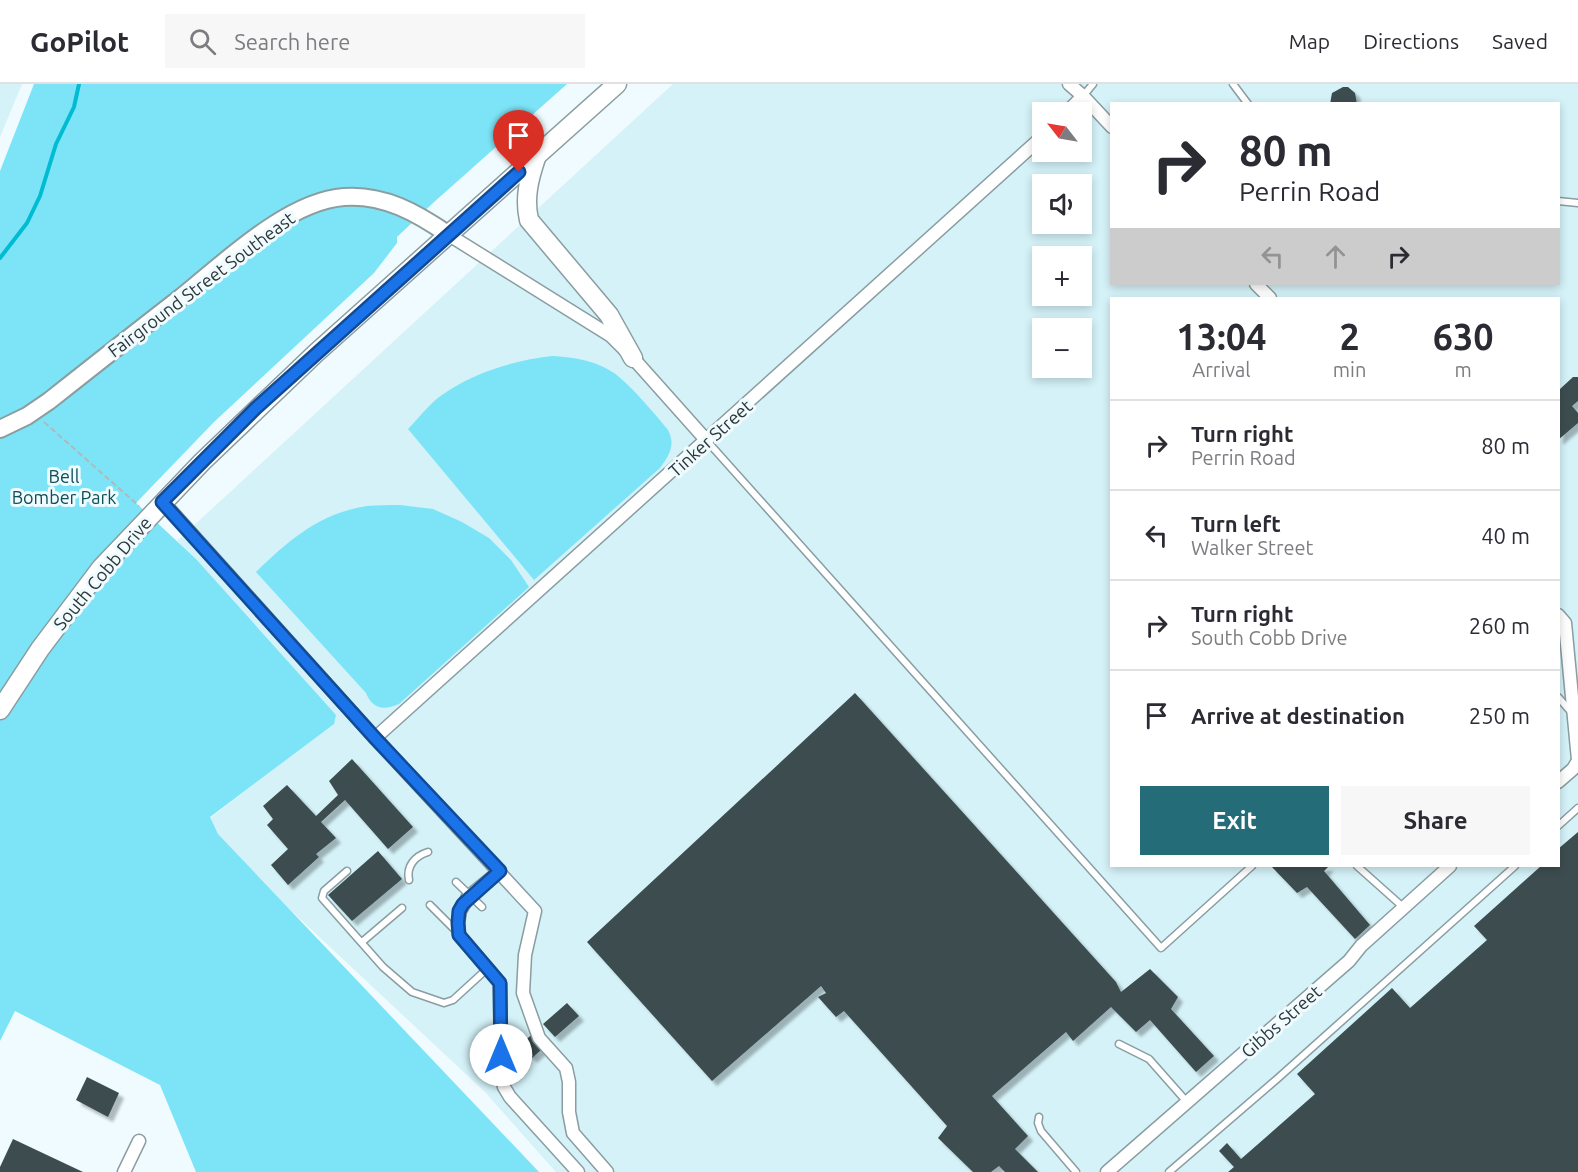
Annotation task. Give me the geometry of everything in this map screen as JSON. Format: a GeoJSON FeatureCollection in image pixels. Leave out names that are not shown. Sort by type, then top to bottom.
{"type":"FeatureCollection","features":[{"type":"Feature","properties":{"kind":"main road","name":"South Cobb Drive"},"geometry":{"type":"LineString","coordinates":[[0,710],[40,649],[82,592],[162,502],[256,408],[617,84]]}},
{"type":"Feature","properties":{"kind":"main road"},"geometry":{"type":"LineString","coordinates":[[537,156],[528,190],[529,220],[609,315],[633,358]]}},
{"type":"Feature","properties":{"kind":"main road","name":"Fairground Street Southeast"},"geometry":{"type":"LineString","coordinates":[[0,429],[35,411],[262,233],[305,206],[344,197],[378,198],[412,212],[449,235]]}},
{"type":"Feature","properties":{"kind":"street"},"geometry":{"type":"LineString","coordinates":[[1069,84],[1110,125]]}},
{"type":"Feature","properties":{"kind":"street"},"geometry":{"type":"LineString","coordinates":[[1077,102],[1083,96]]}},
{"type":"Feature","properties":{"kind":"street","name":"Tinker Street"},"geometry":{"type":"LineString","coordinates":[[375,738],[707,441],[1032,145]]}},
{"type":"Feature","properties":{"kind":"street"},"geometry":{"type":"LineString","coordinates":[[449,235],[617,341],[707,441]]}},
{"type":"Feature","properties":{"kind":"street"},"geometry":{"type":"LineString","coordinates":[[1257,285],[1269,297]]}},
{"type":"Feature","properties":{"kind":"street"},"geometry":{"type":"LineString","coordinates":[[162,502],[535,911],[525,955],[523,993],[539,1038],[566,1068],[573,1133],[607,1172]]}},
{"type":"Feature","properties":{"kind":"street"},"geometry":{"type":"LineString","coordinates":[[1560,617],[1565,623],[1578,760],[1573,769],[1560,780]]}},
{"type":"Feature","properties":{"kind":"street","name":"Gibbs Street"},"geometry":{"type":"LineString","coordinates":[[1107,1172],[1349,961],[1361,946],[1449,867]]}},
{"type":"Feature","properties":{"kind":"street"},"geometry":{"type":"LineString","coordinates":[[500,871],[471,895],[459,911],[459,935],[497,977],[501,991],[501,1076],[504,1087],[510,1097],[578,1172]]}},
{"type":"Feature","properties":{"kind":"street"},"geometry":{"type":"LineString","coordinates":[[124,1172],[139,1141]]}},
{"type":"Feature","properties":{"kind":"lane"},"geometry":{"type":"LineString","coordinates":[[1083,96],[1093,84]]}},
{"type":"Feature","properties":{"kind":"lane"},"geometry":{"type":"LineString","coordinates":[[1233,84],[1246,102]]}},
{"type":"Feature","properties":{"kind":"lane"},"geometry":{"type":"LineString","coordinates":[[1560,201],[1578,203]]}},
{"type":"Feature","properties":{"kind":"lane"},"geometry":{"type":"LineString","coordinates":[[707,441],[1161,948],[1251,867]]}},
{"type":"Feature","properties":{"kind":"lane"},"geometry":{"type":"LineString","coordinates":[[1560,699],[1574,716]]}},
{"type":"Feature","properties":{"kind":"lane"},"geometry":{"type":"LineString","coordinates":[[1560,824],[1578,808]]}},
{"type":"Feature","properties":{"kind":"lane"},"geometry":{"type":"LineString","coordinates":[[409,880],[410,865],[419,855],[428,852]]}},
{"type":"Feature","properties":{"kind":"lane"},"geometry":{"type":"LineString","coordinates":[[1358,867],[1403,907]]}},
{"type":"Feature","properties":{"kind":"lane"},"geometry":{"type":"LineString","coordinates":[[1168,1172],[1278,1078],[1514,867]]}},
{"type":"Feature","properties":{"kind":"lane"},"geometry":{"type":"LineString","coordinates":[[347,871],[324,891],[322,898],[383,967],[412,992],[444,1003],[453,1000],[488,967]]}},
{"type":"Feature","properties":{"kind":"lane"},"geometry":{"type":"LineString","coordinates":[[456,882],[482,907]]}},
{"type":"Feature","properties":{"kind":"lane"},"geometry":{"type":"LineString","coordinates":[[430,905],[459,935]]}},
{"type":"Feature","properties":{"kind":"lane"},"geometry":{"type":"LineString","coordinates":[[362,942],[402,908]]}},
{"type":"Feature","properties":{"kind":"lane"},"geometry":{"type":"LineString","coordinates":[[1119,1044],[1149,1059],[1187,1102]]}},
{"type":"Feature","properties":{"kind":"lane"},"geometry":{"type":"LineString","coordinates":[[1039,1117],[1038,1124],[1041,1131],[1076,1172]]}},
{"type":"Feature","properties":{"kind":"path"},"geometry":{"type":"LineString","coordinates":[[35,411],[135,503]]}},
{"type":"Feature","properties":{"kind":"shaded area"},"geometry":{"type":"Polygon","coordinates":[[[0,84],[22,84],[0,137],[0,84]]]}},
{"type":"Feature","properties":{"kind":"shaded area"},"geometry":{"type":"Polygon","coordinates":[[[673,84],[1578,84],[1578,1172],[556,1172],[485,1092],[284,904],[218,835],[210,818],[333,724],[227,595],[177,541],[673,84]]]}},
{"type":"Feature","properties":{"kind":"green space","name":"Bell Bomber Park"},"geometry":{"type":"Polygon","coordinates":[[[34,84],[567,84],[397,237],[397,243],[374,273],[214,422],[136,503],[196,559],[336,715],[334,724],[210,817],[218,834],[539,1172],[196,1172],[160,1085],[15,1011],[0,1041],[0,171],[34,84]]]}},
{"type":"Feature","properties":{"kind":"green space"},"geometry":{"type":"Polygon","coordinates":[[[552,356],[595,363],[618,376],[668,430],[671,445],[669,455],[660,468],[534,580],[408,429],[437,399],[467,380],[509,364],[552,356]]]}},
{"type":"Feature","properties":{"kind":"green space"},"geometry":{"type":"Polygon","coordinates":[[[400,505],[433,509],[489,538],[511,560],[529,587],[399,704],[384,708],[372,703],[366,693],[256,572],[293,539],[334,515],[367,506],[400,505]]]}},
{"type":"Feature","properties":{"kind":"building"},"geometry":{"type":"Polygon","coordinates":[[[1348,87],[1355,93],[1357,102],[1330,102],[1332,93],[1348,87]]]}},
{"type":"Feature","properties":{"kind":"building"},"geometry":{"type":"Polygon","coordinates":[[[1573,377],[1578,377],[1578,401],[1572,406],[1578,413],[1578,423],[1560,438],[1560,389],[1573,377]]]}},
{"type":"Feature","properties":{"kind":"building"},"geometry":{"type":"Polygon","coordinates":[[[855,693],[1116,982],[1121,992],[1150,969],[1178,997],[1171,1009],[1214,1056],[1196,1072],[1150,1020],[1136,1032],[1111,1007],[1073,1041],[1066,1032],[992,1096],[1028,1136],[1015,1149],[1038,1172],[1005,1172],[999,1166],[991,1172],[973,1172],[938,1138],[947,1126],[844,1011],[836,1017],[818,997],[826,993],[821,986],[712,1081],[587,942],[855,693]]]}},
{"type":"Feature","properties":{"kind":"building"},"geometry":{"type":"Polygon","coordinates":[[[352,759],[413,827],[388,849],[345,800],[321,822],[336,838],[316,854],[319,857],[288,885],[271,865],[288,849],[267,825],[273,819],[263,806],[287,785],[316,816],[338,795],[329,781],[352,759]]]}},
{"type":"Feature","properties":{"kind":"building"},"geometry":{"type":"Polygon","coordinates":[[[1578,832],[1578,1172],[1228,1172],[1234,1167],[1219,1151],[1227,1143],[1241,1159],[1315,1094],[1297,1074],[1392,988],[1410,1008],[1487,940],[1474,926],[1540,867],[1560,867],[1560,847],[1578,832]]]}},
{"type":"Feature","properties":{"kind":"building"},"geometry":{"type":"Polygon","coordinates":[[[378,851],[402,879],[352,921],[328,895],[378,851]]]}},
{"type":"Feature","properties":{"kind":"building"},"geometry":{"type":"Polygon","coordinates":[[[1272,867],[1328,867],[1324,871],[1370,925],[1355,939],[1307,887],[1297,893],[1272,867]]]}},
{"type":"Feature","properties":{"kind":"building"},"geometry":{"type":"Polygon","coordinates":[[[567,1003],[579,1016],[555,1037],[543,1024],[567,1003]]]}},
{"type":"Feature","properties":{"kind":"building"},"geometry":{"type":"Polygon","coordinates":[[[537,1030],[549,1043],[532,1058],[520,1045],[537,1030]]]}},
{"type":"Feature","properties":{"kind":"building"},"geometry":{"type":"Polygon","coordinates":[[[87,1077],[119,1093],[108,1117],[76,1100],[87,1077]]]}},
{"type":"Feature","properties":{"kind":"building"},"geometry":{"type":"Polygon","coordinates":[[[13,1139],[83,1172],[0,1172],[0,1167],[13,1139]]]}},
{"type":"Feature","properties":{"kind":"waterway"},"geometry":{"type":"LineString","coordinates":[[0,258],[27,223],[40,196],[56,144],[74,107],[79,84]]}},
{"type":"Feature","properties":{"kind":"route"},"geometry":{"type":"LineString","coordinates":[[501,1055],[500,983],[459,935],[458,923],[459,911],[468,897],[500,871],[375,738],[162,502],[256,408],[519,172]]}}]}
